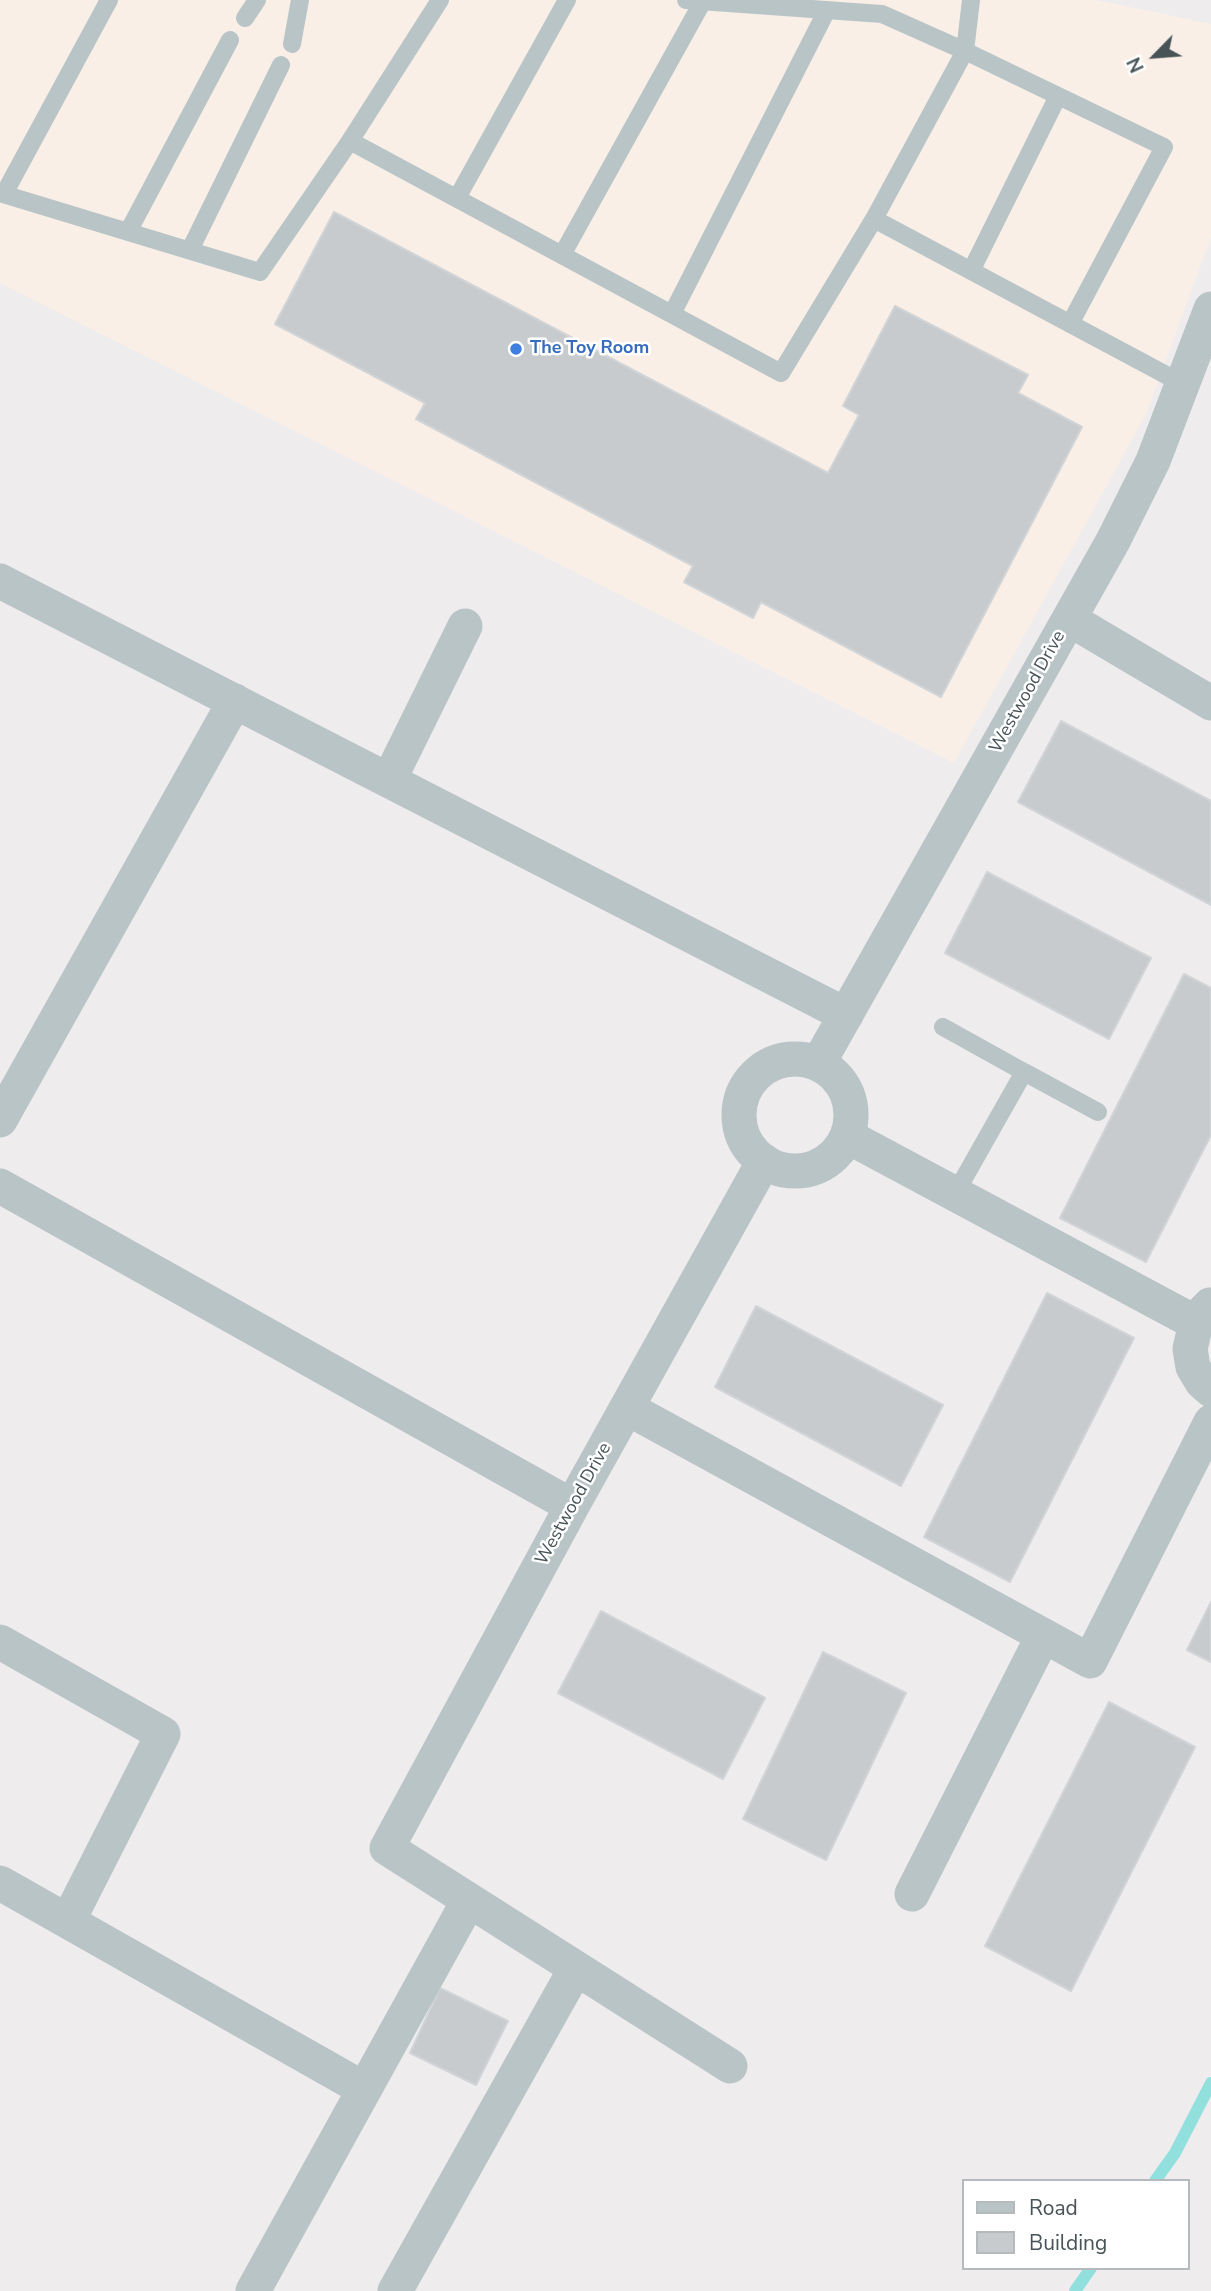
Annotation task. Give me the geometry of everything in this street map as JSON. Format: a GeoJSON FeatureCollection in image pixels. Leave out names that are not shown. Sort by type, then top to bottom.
{"type":"FeatureCollection","features":[{"type":"Feature","properties":{"kind":"street","name":"Westwood Drive"},"geometry":{"type":"LineString","coordinates":[[818,1064],[1113,541],[1153,460],[1208,325]]}},
{"type":"Feature","properties":{"kind":"street"},"geometry":{"type":"LineString","coordinates":[[0,581],[846,1016]]}},
{"type":"Feature","properties":{"kind":"street"},"geometry":{"type":"LineString","coordinates":[[1069,619],[1211,703]]}},
{"type":"Feature","properties":{"kind":"street"},"geometry":{"type":"LineString","coordinates":[[389,780],[465,626]]}},
{"type":"Feature","properties":{"kind":"street"},"geometry":{"type":"LineString","coordinates":[[0,1120],[235,701]]}},
{"type":"Feature","properties":{"kind":"street"},"geometry":{"type":"LineString","coordinates":[[800,1059],[818,1064],[834,1074],[845,1090],[851,1108],[847,1136],[831,1158],[816,1167],[798,1171],[781,1169],[764,1161],[751,1149],[743,1134],[739,1116],[742,1098],[749,1082],[763,1069],[780,1060],[800,1059]]}},
{"type":"Feature","properties":{"kind":"street"},"geometry":{"type":"LineString","coordinates":[[847,1136],[955,1194],[1204,1314],[1190,1349],[1193,1367],[1211,1391]]}},
{"type":"Feature","properties":{"kind":"street","name":"Westwood Drive"},"geometry":{"type":"LineString","coordinates":[[469,1900],[387,1848],[572,1506],[764,1161]]}},
{"type":"Feature","properties":{"kind":"street"},"geometry":{"type":"LineString","coordinates":[[0,1186],[572,1506]]}},
{"type":"Feature","properties":{"kind":"street"},"geometry":{"type":"LineString","coordinates":[[627,1408],[1090,1661],[1211,1422]]}},
{"type":"Feature","properties":{"kind":"street"},"geometry":{"type":"LineString","coordinates":[[912,1894],[1043,1636]]}},
{"type":"Feature","properties":{"kind":"street"},"geometry":{"type":"LineString","coordinates":[[0,1642],[163,1734],[68,1921]]}},
{"type":"Feature","properties":{"kind":"street"},"geometry":{"type":"LineString","coordinates":[[0,1883],[364,2089]]}},
{"type":"Feature","properties":{"kind":"street"},"geometry":{"type":"LineString","coordinates":[[253,2291],[469,1900],[730,2066]]}},
{"type":"Feature","properties":{"kind":"street"},"geometry":{"type":"LineString","coordinates":[[395,2291],[576,1968]]}},
{"type":"Feature","properties":{"kind":"lane"},"geometry":{"type":"LineString","coordinates":[[109,0],[2,194],[260,272],[350,141],[440,0]]}},
{"type":"Feature","properties":{"kind":"lane"},"geometry":{"type":"LineString","coordinates":[[245,18],[257,0]]}},
{"type":"Feature","properties":{"kind":"lane"},"geometry":{"type":"LineString","coordinates":[[457,198],[567,0]]}},
{"type":"Feature","properties":{"kind":"lane"},"geometry":{"type":"LineString","coordinates":[[350,141],[780,373],[874,219],[965,51],[971,0]]}},
{"type":"Feature","properties":{"kind":"lane"},"geometry":{"type":"LineString","coordinates":[[292,44],[297,1]]}},
{"type":"Feature","properties":{"kind":"lane"},"geometry":{"type":"LineString","coordinates":[[562,255],[695,1],[882,14],[1164,147],[1070,324]]}},
{"type":"Feature","properties":{"kind":"lane"},"geometry":{"type":"LineString","coordinates":[[672,314],[827,10]]}},
{"type":"Feature","properties":{"kind":"lane"},"geometry":{"type":"LineString","coordinates":[[128,232],[230,40]]}},
{"type":"Feature","properties":{"kind":"lane"},"geometry":{"type":"LineString","coordinates":[[190,250],[281,65]]}},
{"type":"Feature","properties":{"kind":"lane"},"geometry":{"type":"LineString","coordinates":[[971,271],[1058,96]]}},
{"type":"Feature","properties":{"kind":"lane"},"geometry":{"type":"LineString","coordinates":[[874,219],[1183,384]]}},
{"type":"Feature","properties":{"kind":"lane"},"geometry":{"type":"LineString","coordinates":[[943,1027],[1098,1112]]}},
{"type":"Feature","properties":{"kind":"lane"},"geometry":{"type":"LineString","coordinates":[[955,1194],[1024,1072]]}},
{"type":"Feature","properties":{"kind":"shaded area"},"geometry":{"type":"Polygon","coordinates":[[[0,0],[1096,0],[1211,24],[1211,237],[1146,414],[954,763],[0,283],[0,0]]]}},
{"type":"Feature","properties":{"kind":"building"},"geometry":{"type":"Polygon","coordinates":[[[334,212],[828,473],[859,415],[843,406],[895,306],[1028,375],[1018,393],[1082,427],[941,697],[761,602],[753,618],[684,582],[693,566],[416,419],[425,403],[275,324],[334,212]]]}},
{"type":"Feature","properties":{"kind":"building"},"geometry":{"type":"Polygon","coordinates":[[[1061,721],[1211,801],[1211,905],[1018,802],[1061,721]]]}},
{"type":"Feature","properties":{"kind":"building"},"geometry":{"type":"Polygon","coordinates":[[[987,872],[1151,958],[1109,1039],[945,953],[987,872]]]}},
{"type":"Feature","properties":{"kind":"building"},"geometry":{"type":"Polygon","coordinates":[[[1184,974],[1211,988],[1211,1135],[1146,1262],[1060,1218],[1184,974]]]}},
{"type":"Feature","properties":{"kind":"building"},"geometry":{"type":"Polygon","coordinates":[[[1047,1293],[1134,1338],[1010,1582],[924,1537],[1047,1293]]]}},
{"type":"Feature","properties":{"kind":"building"},"geometry":{"type":"Polygon","coordinates":[[[756,1306],[943,1405],[901,1486],[715,1387],[756,1306]]]}},
{"type":"Feature","properties":{"kind":"building"},"geometry":{"type":"Polygon","coordinates":[[[1211,1602],[1211,1662],[1187,1650],[1211,1602]]]}},
{"type":"Feature","properties":{"kind":"building"},"geometry":{"type":"Polygon","coordinates":[[[601,1611],[765,1698],[723,1779],[558,1693],[601,1611]]]}},
{"type":"Feature","properties":{"kind":"building"},"geometry":{"type":"Polygon","coordinates":[[[823,1652],[906,1693],[826,1860],[743,1819],[823,1652]]]}},
{"type":"Feature","properties":{"kind":"building"},"geometry":{"type":"Polygon","coordinates":[[[1109,1702],[1195,1747],[1071,1991],[985,1946],[1109,1702]]]}},
{"type":"Feature","properties":{"kind":"building"},"geometry":{"type":"Polygon","coordinates":[[[440,1988],[508,2021],[476,2085],[410,2053],[440,1988]]]}},
{"type":"Feature","properties":{"kind":"waterway"},"geometry":{"type":"LineString","coordinates":[[1156,2179],[1175,2153],[1211,2083]]}},
{"type":"Feature","properties":{"kind":"waterway"},"geometry":{"type":"LineString","coordinates":[[1075,2291],[1090,2270]]}},
{"type":"Feature","properties":{"kind":"place","name":"The Toy Room"},"geometry":{"type":"Point","coordinates":[516,349]}}]}
